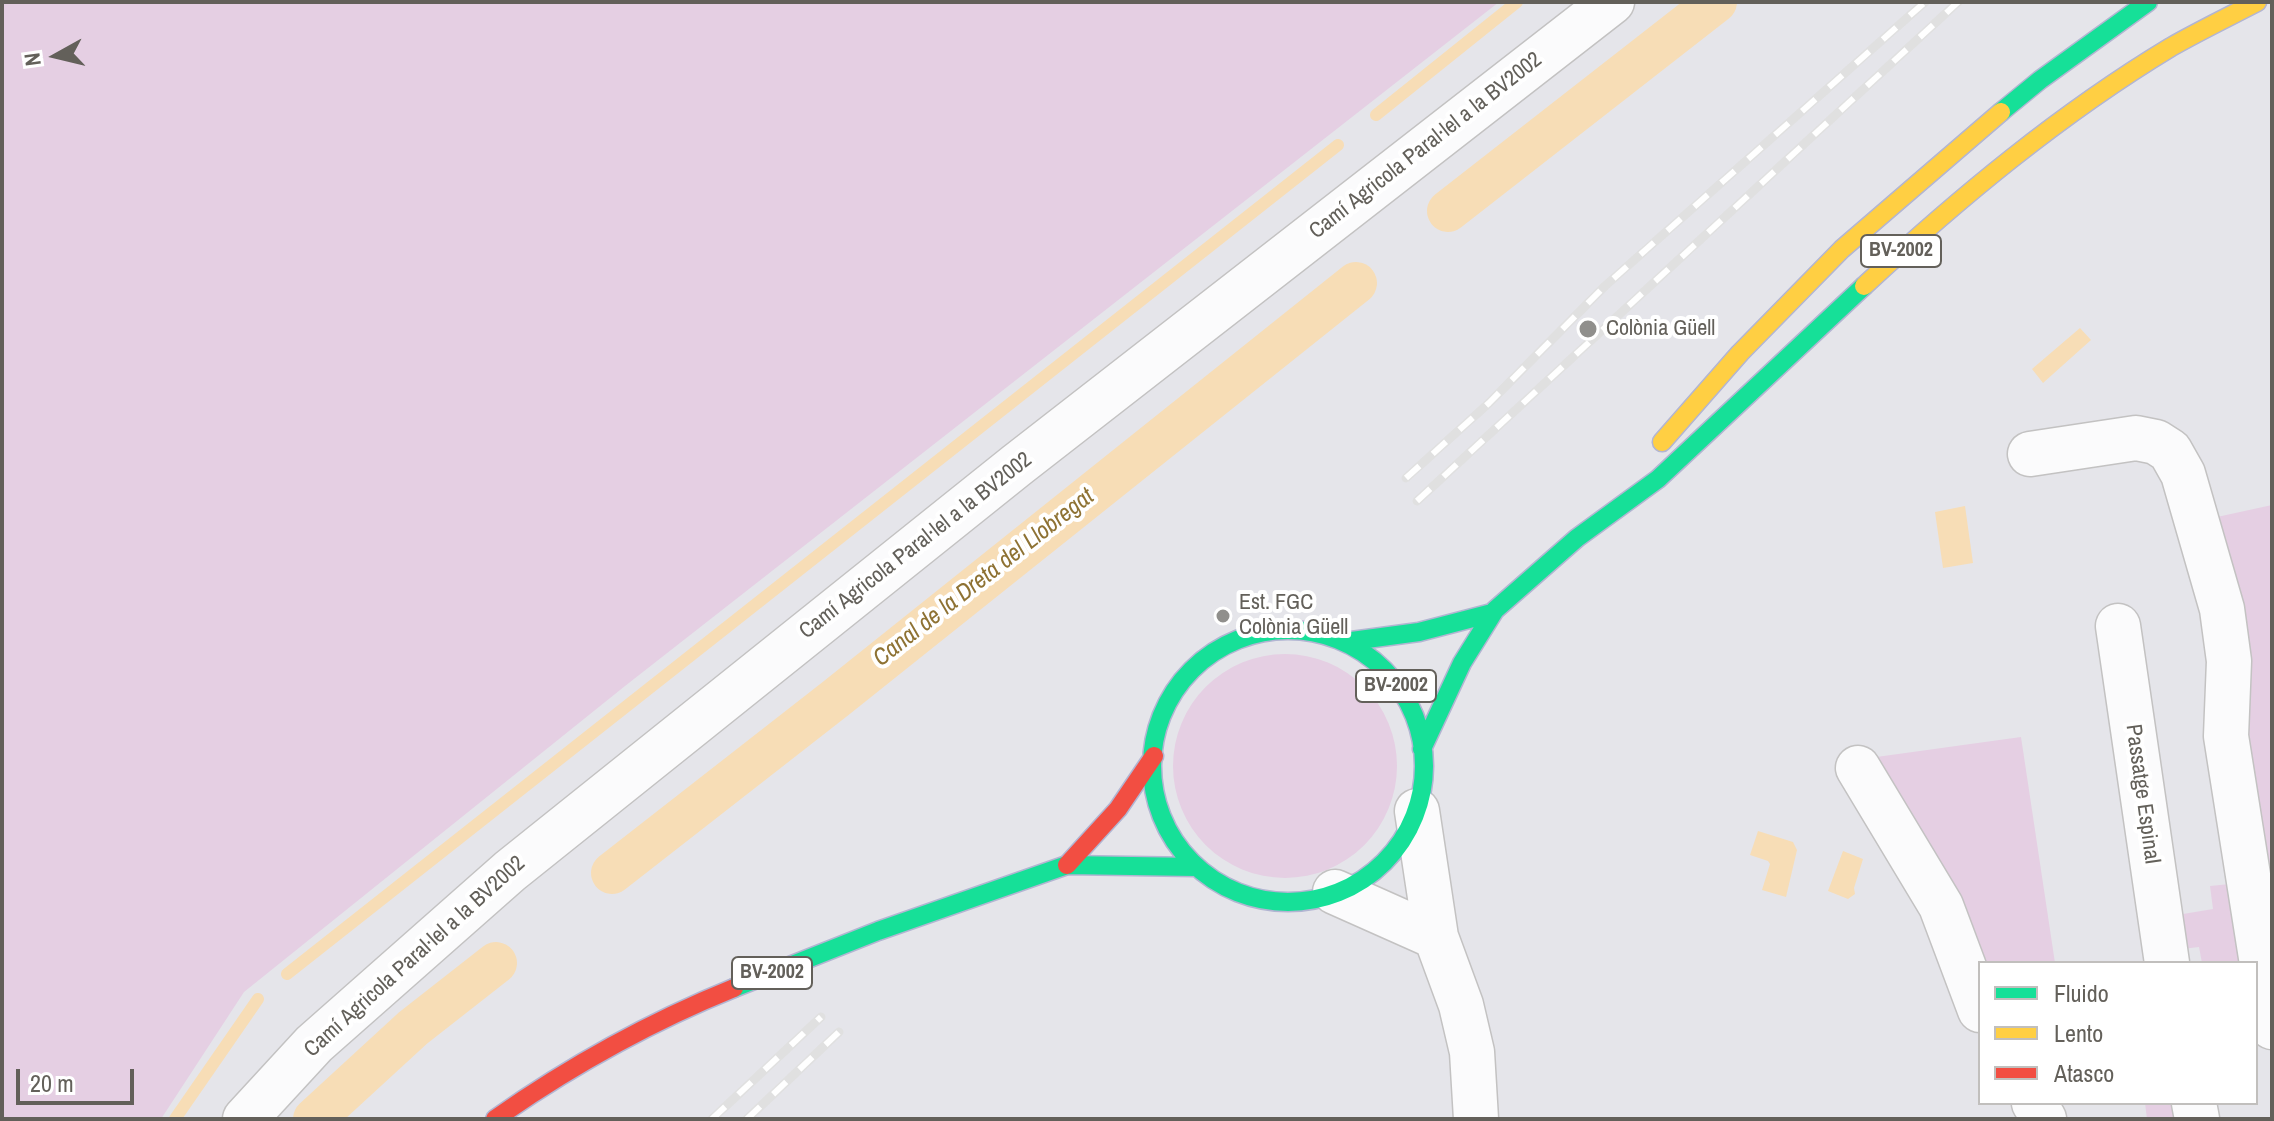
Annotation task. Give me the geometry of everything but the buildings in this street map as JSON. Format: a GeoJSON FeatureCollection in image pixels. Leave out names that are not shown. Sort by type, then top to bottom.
{"type":"FeatureCollection","features":[{"type":"Feature","properties":{"kind":"main road","name":"BV-2002"},"geometry":{"type":"LineString","coordinates":[[1575,539],[1740,353],[1842,249],[2029,89],[2148,2]]}},
{"type":"Feature","properties":{"kind":"main road","name":"BV-2002"},"geometry":{"type":"LineString","coordinates":[[1422,749],[1456,677],[1492,613],[1575,539],[1666,473],[1883,267],[2052,125],[2119,77],[2257,2]]}},
{"type":"Feature","properties":{"kind":"main road","name":"BV-2002"},"geometry":{"type":"LineString","coordinates":[[1344,642],[1381,640],[1427,632],[1492,613]]}},
{"type":"Feature","properties":{"kind":"main road","name":"BV-2002"},"geometry":{"type":"LineString","coordinates":[[1299,630],[1325,634],[1366,655],[1389,673],[1416,720],[1422,749],[1424,781],[1417,811],[1407,833],[1379,868],[1360,884],[1289,901],[1242,894],[1196,867],[1176,844],[1163,821],[1152,775],[1162,714],[1178,684],[1196,664],[1218,648],[1240,637],[1269,631],[1299,630]]}},
{"type":"Feature","properties":{"kind":"main road","name":"BV-2002"},"geometry":{"type":"LineString","coordinates":[[1067,865],[1118,809],[1154,756]]}},
{"type":"Feature","properties":{"kind":"main road","name":"BV-2002"},"geometry":{"type":"LineString","coordinates":[[495,1119],[569,1070],[637,1033],[712,997],[878,931],[1067,865],[1196,867]]}},
{"type":"Feature","properties":{"kind":"street","name":"Camí Agricola Paral·lel a la BV2002"},"geometry":{"type":"LineString","coordinates":[[245,1119],[314,1044],[521,861],[1017,465],[1612,2]]}},
{"type":"Feature","properties":{"kind":"street"},"geometry":{"type":"LineString","coordinates":[[2030,454],[2136,438],[2156,442],[2170,451],[2183,474],[2222,609],[2229,661],[2226,736],[2272,1027]]}},
{"type":"Feature","properties":{"kind":"street","name":"Passatge Espinal"},"geometry":{"type":"LineString","coordinates":[[2118,626],[2167,961]]}},
{"type":"Feature","properties":{"kind":"street"},"geometry":{"type":"LineString","coordinates":[[1858,768],[1941,906],[1978,1005]]}},
{"type":"Feature","properties":{"kind":"street"},"geometry":{"type":"LineString","coordinates":[[1417,811],[1436,937],[1461,1005],[1472,1052],[1476,1119]]}},
{"type":"Feature","properties":{"kind":"street"},"geometry":{"type":"LineString","coordinates":[[1335,892],[1436,937]]}},
{"type":"Feature","properties":{"kind":"shaded area"},"geometry":{"type":"Polygon","coordinates":[[[2,2],[1499,2],[625,686],[244,992],[161,1119],[2,1119],[2,2]]]}},
{"type":"Feature","properties":{"kind":"shaded area"},"geometry":{"type":"Polygon","coordinates":[[[2080,328],[2091,340],[2043,383],[2032,369],[2080,328]]]}},
{"type":"Feature","properties":{"kind":"shaded area"},"geometry":{"type":"Polygon","coordinates":[[[2272,505],[2272,904],[2217,517],[2272,505]]]}},
{"type":"Feature","properties":{"kind":"shaded area"},"geometry":{"type":"Polygon","coordinates":[[[1965,506],[1973,563],[1943,568],[1935,512],[1965,506]]]}},
{"type":"Feature","properties":{"kind":"shaded area"},"geometry":{"type":"Polygon","coordinates":[[[1285,654],[1328,662],[1364,687],[1389,723],[1397,766],[1389,809],[1364,845],[1328,870],[1285,878],[1242,870],[1206,845],[1181,809],[1173,766],[1181,723],[1206,687],[1242,662],[1285,654]]]}},
{"type":"Feature","properties":{"kind":"shaded area"},"geometry":{"type":"Polygon","coordinates":[[[2021,737],[2055,961],[1979,961],[1862,759],[2021,737]]]}},
{"type":"Feature","properties":{"kind":"shaded area"},"geometry":{"type":"Polygon","coordinates":[[[1758,831],[1793,842],[1797,850],[1786,897],[1762,890],[1770,864],[1750,855],[1758,831]]]}},
{"type":"Feature","properties":{"kind":"shaded area"},"geometry":{"type":"Polygon","coordinates":[[[1843,851],[1863,859],[1855,894],[1848,899],[1828,891],[1843,851]]]}},
{"type":"Feature","properties":{"kind":"shaded area"},"geometry":{"type":"Polygon","coordinates":[[[2230,884],[2244,961],[2202,961],[2199,947],[2182,949],[2177,915],[2213,909],[2210,886],[2230,884]]]}},
{"type":"Feature","properties":{"kind":"shaded area"},"geometry":{"type":"Polygon","coordinates":[[[2145,1105],[2178,1105],[2181,1119],[2147,1119],[2145,1105]]]}},
{"type":"Feature","properties":{"kind":"waterway"},"geometry":{"type":"LineString","coordinates":[[1376,115],[1517,2]]}},
{"type":"Feature","properties":{"kind":"waterway","name":"Canal de la Dreta del Llobregat"},"geometry":{"type":"LineString","coordinates":[[1448,211],[1716,2]]}},
{"type":"Feature","properties":{"kind":"waterway"},"geometry":{"type":"LineString","coordinates":[[287,974],[1338,145]]}},
{"type":"Feature","properties":{"kind":"waterway","name":"Canal de la Dreta del Llobregat"},"geometry":{"type":"LineString","coordinates":[[612,873],[1356,283]]}},
{"type":"Feature","properties":{"kind":"waterway","name":"Canal de la Dreta del Llobregat"},"geometry":{"type":"LineString","coordinates":[[314,1119],[413,1028],[496,963]]}},
{"type":"Feature","properties":{"kind":"waterway"},"geometry":{"type":"LineString","coordinates":[[175,1119],[258,999]]}},
{"type":"Feature","properties":{"kind":"railway"},"geometry":{"type":"LineString","coordinates":[[1406,478],[1489,403],[1605,286],[1925,2]]}},
{"type":"Feature","properties":{"kind":"railway"},"geometry":{"type":"LineString","coordinates":[[1417,501],[1958,2]]}},
{"type":"Feature","properties":{"kind":"railway"},"geometry":{"type":"LineString","coordinates":[[712,1119],[821,1017]]}},
{"type":"Feature","properties":{"kind":"railway"},"geometry":{"type":"LineString","coordinates":[[747,1119],[839,1032]]}},
{"type":"Feature","properties":{"kind":"traffic: fast"},"geometry":{"type":"LineString","coordinates":[[2001,112],[2148,2]]}},
{"type":"Feature","properties":{"kind":"traffic: fast"},"geometry":{"type":"LineString","coordinates":[[1422,749],[1462,663],[1495,610],[1577,538],[1658,479],[1864,286]]}},
{"type":"Feature","properties":{"kind":"traffic: fast"},"geometry":{"type":"LineString","coordinates":[[1344,642],[1419,632],[1492,613]]}},
{"type":"Feature","properties":{"kind":"traffic: fast"},"geometry":{"type":"LineString","coordinates":[[1288,630],[1327,636],[1352,646],[1384,670],[1401,691],[1413,714],[1421,740],[1424,766],[1418,805],[1408,830],[1384,862],[1363,879],[1340,891],[1314,899],[1288,902],[1249,896],[1224,886],[1192,862],[1175,841],[1163,818],[1155,792],[1152,766],[1158,727],[1168,702],[1192,670],[1213,653],[1236,641],[1262,633],[1288,630]]}},
{"type":"Feature","properties":{"kind":"traffic: fast"},"geometry":{"type":"LineString","coordinates":[[734,988],[878,931],[1067,865],[1196,867]]}},
{"type":"Feature","properties":{"kind":"traffic: slow"},"geometry":{"type":"LineString","coordinates":[[1864,286],[1974,189],[2090,100],[2171,47],[2257,2]]}},
{"type":"Feature","properties":{"kind":"traffic: slow"},"geometry":{"type":"LineString","coordinates":[[1662,442],[1740,353],[1842,249],[2001,112]]}},
{"type":"Feature","properties":{"kind":"traffic: jam"},"geometry":{"type":"LineString","coordinates":[[1067,865],[1118,809],[1154,756]]}},
{"type":"Feature","properties":{"kind":"traffic: jam"},"geometry":{"type":"LineString","coordinates":[[495,1119],[611,1047],[734,988]]}},
{"type":"Feature","properties":{"kind":"place","name":"Colònia Güell"},"geometry":{"type":"Point","coordinates":[1588,329]}},
{"type":"Feature","properties":{"kind":"place","name":"Est. FGC Colònia Güell"},"geometry":{"type":"Point","coordinates":[1223,616]}}]}
